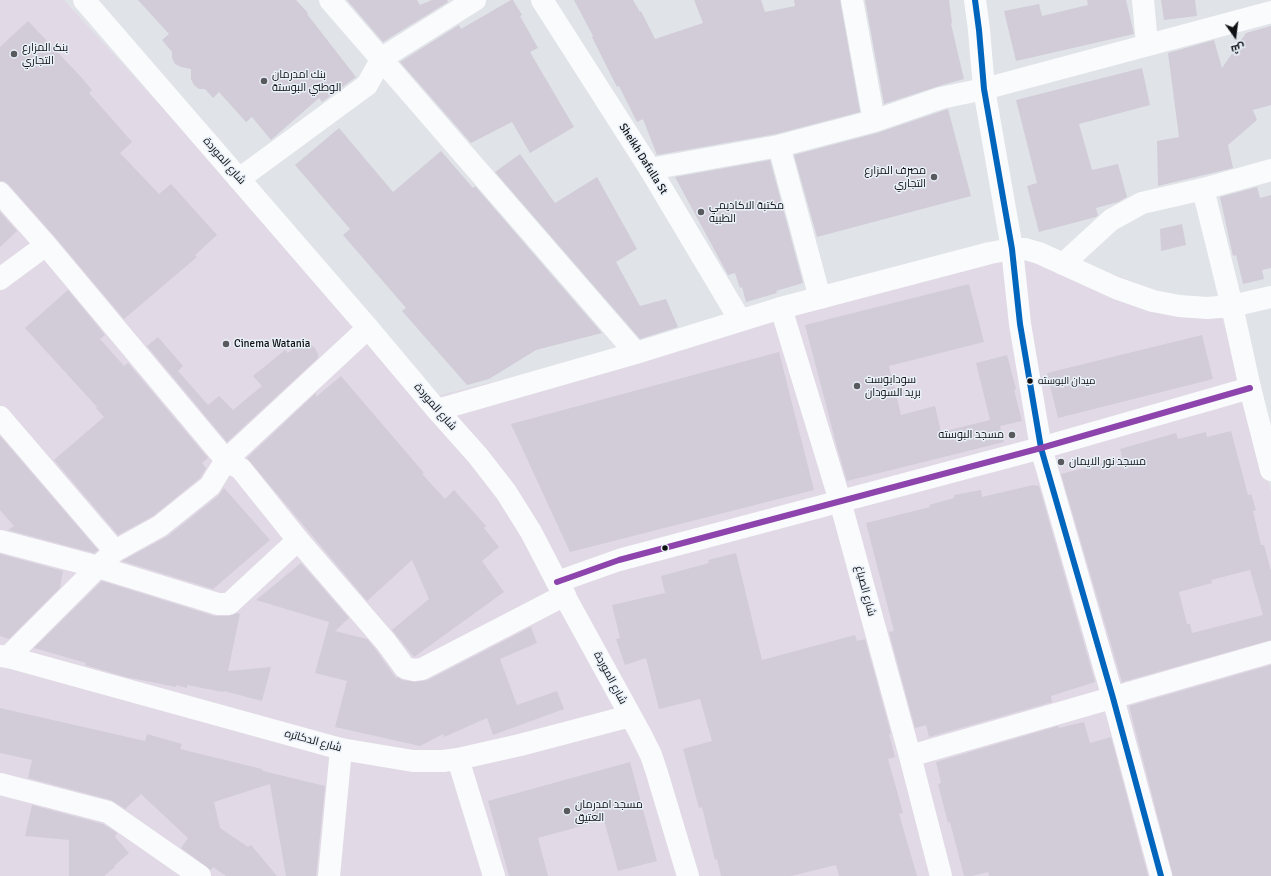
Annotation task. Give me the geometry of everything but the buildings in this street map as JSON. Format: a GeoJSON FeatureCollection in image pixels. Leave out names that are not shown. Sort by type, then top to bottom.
{"type":"FeatureCollection","features":[{"type":"Feature","properties":{"kind":"street","name":"شارع الموردة"},"geometry":{"type":"LineString","coordinates":[[84,0],[478,456],[506,492],[531,532],[640,733],[657,773],[688,876]]}},
{"type":"Feature","properties":{"kind":"street"},"geometry":{"type":"LineString","coordinates":[[330,0],[382,58],[636,353]]}},
{"type":"Feature","properties":{"kind":"street"},"geometry":{"type":"LineString","coordinates":[[239,179],[367,85],[382,58],[475,0]]}},
{"type":"Feature","properties":{"kind":"street","name":"Sheikh Dafulla St"},"geometry":{"type":"LineString","coordinates":[[542,0],[650,169],[740,320]]}},
{"type":"Feature","properties":{"kind":"street"},"geometry":{"type":"LineString","coordinates":[[852,0],[874,121]]}},
{"type":"Feature","properties":{"kind":"street"},"geometry":{"type":"LineString","coordinates":[[975,0],[984,89],[1012,249],[1018,310],[1041,448],[1113,698],[1161,876]]}},
{"type":"Feature","properties":{"kind":"street"},"geometry":{"type":"LineString","coordinates":[[1143,0],[1147,44]]}},
{"type":"Feature","properties":{"kind":"street"},"geometry":{"type":"LineString","coordinates":[[650,169],[779,146],[874,121],[941,98],[984,89],[1147,44],[1260,9]]}},
{"type":"Feature","properties":{"kind":"street"},"geometry":{"type":"LineString","coordinates":[[779,146],[820,298]]}},
{"type":"Feature","properties":{"kind":"street"},"geometry":{"type":"LineString","coordinates":[[1063,264],[1111,220],[1142,203],[1203,189],[1271,170]]}},
{"type":"Feature","properties":{"kind":"street"},"geometry":{"type":"LineString","coordinates":[[1203,189],[1271,470]]}},
{"type":"Feature","properties":{"kind":"street"},"geometry":{"type":"LineString","coordinates":[[0,193],[46,245],[226,460],[241,469],[298,540],[386,642],[405,668],[414,670],[422,669],[561,589],[619,560],[1041,448],[1250,388]]}},
{"type":"Feature","properties":{"kind":"street"},"geometry":{"type":"LineString","coordinates":[[0,279],[46,245]]}},
{"type":"Feature","properties":{"kind":"street"},"geometry":{"type":"LineString","coordinates":[[437,410],[636,353],[781,308],[990,253],[1012,249],[1025,249],[1038,253],[1116,288],[1154,301],[1195,308],[1232,306],[1271,297]]}},
{"type":"Feature","properties":{"kind":"street","name":"شارع الصياغ"},"geometry":{"type":"LineString","coordinates":[[781,308],[840,501],[942,876]]}},
{"type":"Feature","properties":{"kind":"street"},"geometry":{"type":"LineString","coordinates":[[4,656],[115,551],[160,526],[210,486],[226,460],[368,328]]}},
{"type":"Feature","properties":{"kind":"street"},"geometry":{"type":"LineString","coordinates":[[0,417],[115,551]]}},
{"type":"Feature","properties":{"kind":"street"},"geometry":{"type":"LineString","coordinates":[[0,541],[98,567],[218,604],[230,604],[298,540]]}},
{"type":"Feature","properties":{"kind":"street"},"geometry":{"type":"LineString","coordinates":[[910,756],[1271,652]]}},
{"type":"Feature","properties":{"kind":"street","name":"شارع الدكاتره"},"geometry":{"type":"LineString","coordinates":[[4,656],[341,749],[413,761],[443,761],[458,759],[520,745],[630,716]]}},
{"type":"Feature","properties":{"kind":"street"},"geometry":{"type":"LineString","coordinates":[[329,876],[341,749]]}},
{"type":"Feature","properties":{"kind":"street"},"geometry":{"type":"LineString","coordinates":[[458,759],[494,876]]}},
{"type":"Feature","properties":{"kind":"street"},"geometry":{"type":"LineString","coordinates":[[0,784],[108,812],[200,876]]}},
{"type":"Feature","properties":{"kind":"shaded area"},"geometry":{"type":"Polygon","coordinates":[[[0,0],[64,0],[428,398],[709,328],[1026,242],[1221,314],[1271,491],[1271,876],[0,876],[0,0]]]}},
{"type":"Feature","properties":{"kind":"transit line"},"geometry":{"type":"LineString","coordinates":[[975,0],[984,89],[1012,249],[1020,324],[1041,448],[1113,698],[1161,876]]}},
{"type":"Feature","properties":{"kind":"transit line"},"geometry":{"type":"LineString","coordinates":[[557,582],[619,560],[1041,448],[1250,388]]}},
{"type":"Feature","properties":{"kind":"place","name":"بنک المزارع التجاري"},"geometry":{"type":"Point","coordinates":[14,54]}},
{"type":"Feature","properties":{"kind":"place","name":"بنك امدرمان الوطني البوستة"},"geometry":{"type":"Point","coordinates":[264,81]}},
{"type":"Feature","properties":{"kind":"place","name":"مصرف المزارع التجاري"},"geometry":{"type":"Point","coordinates":[934,177]}},
{"type":"Feature","properties":{"kind":"place","name":"مكتبة الاكاديمي الطبيه"},"geometry":{"type":"Point","coordinates":[701,212]}},
{"type":"Feature","properties":{"kind":"place","name":"Cinema Watania"},"geometry":{"type":"Point","coordinates":[226,344]}},
{"type":"Feature","properties":{"kind":"place","name":"ميدان البوسته"},"geometry":{"type":"Point","coordinates":[1030,381]}},
{"type":"Feature","properties":{"kind":"place","name":"سودابوست بريد السودان"},"geometry":{"type":"Point","coordinates":[857,386]}},
{"type":"Feature","properties":{"kind":"place","name":"مسجد البوسته"},"geometry":{"type":"Point","coordinates":[1012,435]}},
{"type":"Feature","properties":{"kind":"place","name":"مسجد نور الايمان"},"geometry":{"type":"Point","coordinates":[1061,462]}},
{"type":"Feature","properties":{"kind":"place","name":"مسجد امدرمان العتيق"},"geometry":{"type":"Point","coordinates":[567,811]}}]}
